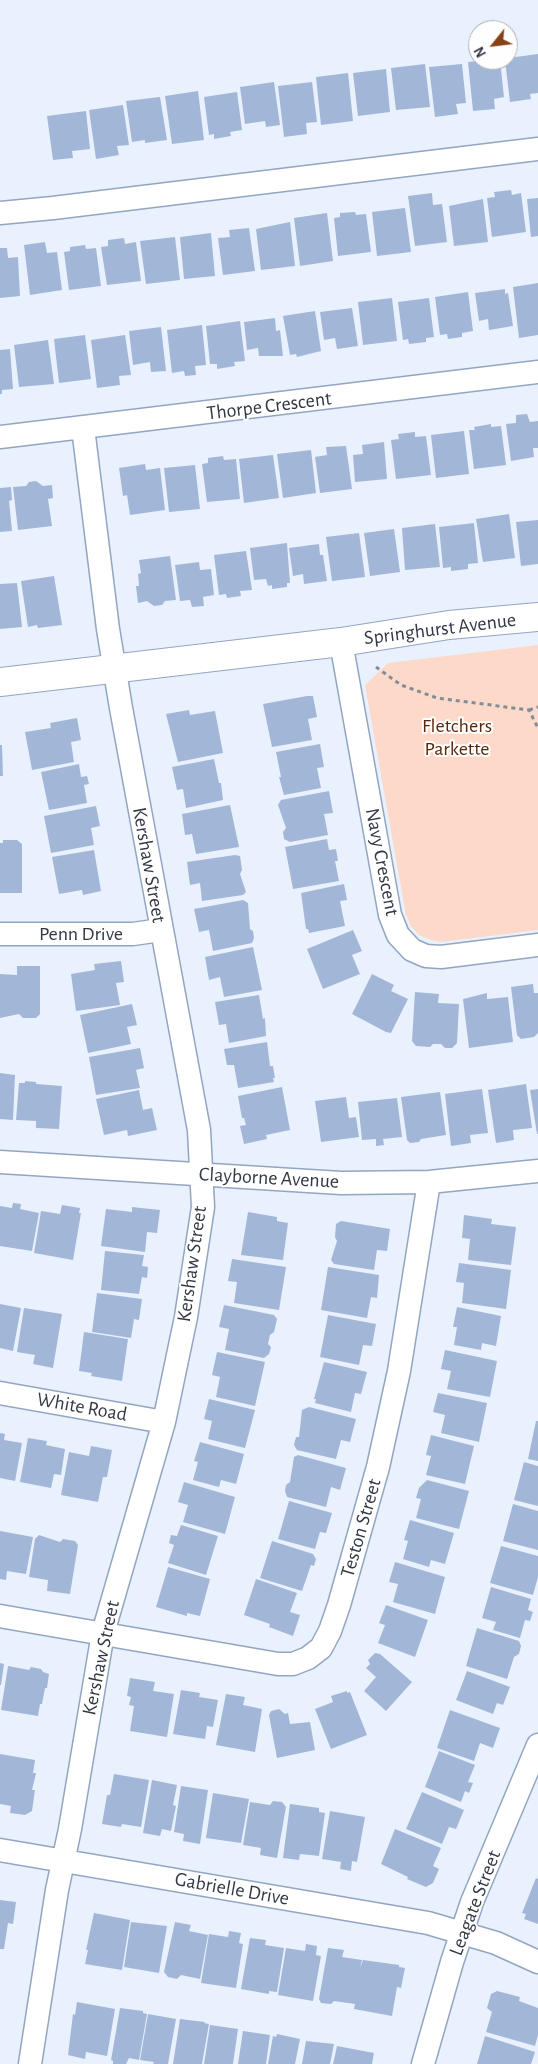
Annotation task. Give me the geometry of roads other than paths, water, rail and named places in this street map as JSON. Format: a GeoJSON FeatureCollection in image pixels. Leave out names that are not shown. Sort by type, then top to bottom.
{"type":"FeatureCollection","features":[{"type":"Feature","properties":{"kind":"street"},"geometry":{"type":"LineString","coordinates":[[0,212],[111,202],[538,148]]}},
{"type":"Feature","properties":{"kind":"street","name":"Thorpe Crescent"},"geometry":{"type":"LineString","coordinates":[[0,437],[538,372]]}},
{"type":"Feature","properties":{"kind":"street","name":"Kershaw Street"},"geometry":{"type":"LineString","coordinates":[[30,2064],[102,1633],[164,1422],[186,1317],[203,1207],[199,1130],[114,670],[83,428]]}},
{"type":"Feature","properties":{"kind":"street","name":"Springhurst Avenue"},"geometry":{"type":"LineString","coordinates":[[341,642],[449,625],[538,617]]}},
{"type":"Feature","properties":{"kind":"street"},"geometry":{"type":"LineString","coordinates":[[0,682],[341,642]]}},
{"type":"Feature","properties":{"kind":"street","name":"Navy Crescent"},"geometry":{"type":"LineString","coordinates":[[341,642],[390,915],[398,935],[412,950],[426,956],[538,945]]}},
{"type":"Feature","properties":{"kind":"street","name":"Penn Drive"},"geometry":{"type":"LineString","coordinates":[[0,934],[133,934],[161,930]]}},
{"type":"Feature","properties":{"kind":"street","name":"Clayborne Avenue"},"geometry":{"type":"LineString","coordinates":[[0,1162],[341,1183],[428,1182],[538,1171]]}},
{"type":"Feature","properties":{"kind":"street","name":"Teston Street"},"geometry":{"type":"LineString","coordinates":[[0,1616],[278,1664],[293,1664],[308,1658],[321,1648],[330,1631],[339,1605],[378,1467],[399,1371],[428,1182]]}},
{"type":"Feature","properties":{"kind":"street","name":"White Road"},"geometry":{"type":"LineString","coordinates":[[0,1393],[164,1422]]}},
{"type":"Feature","properties":{"kind":"street","name":"Leagate Street"},"geometry":{"type":"LineString","coordinates":[[423,2064],[472,1902],[538,1745]]}},
{"type":"Feature","properties":{"kind":"street","name":"Gabrielle Drive"},"geometry":{"type":"LineString","coordinates":[[0,1850],[428,1923],[496,1943],[538,1962]]}},
{"type":"Feature","properties":{"kind":"park label","name":"Fletchers Parkette"},"geometry":{"type":"Point","coordinates":[457,738]}}]}
